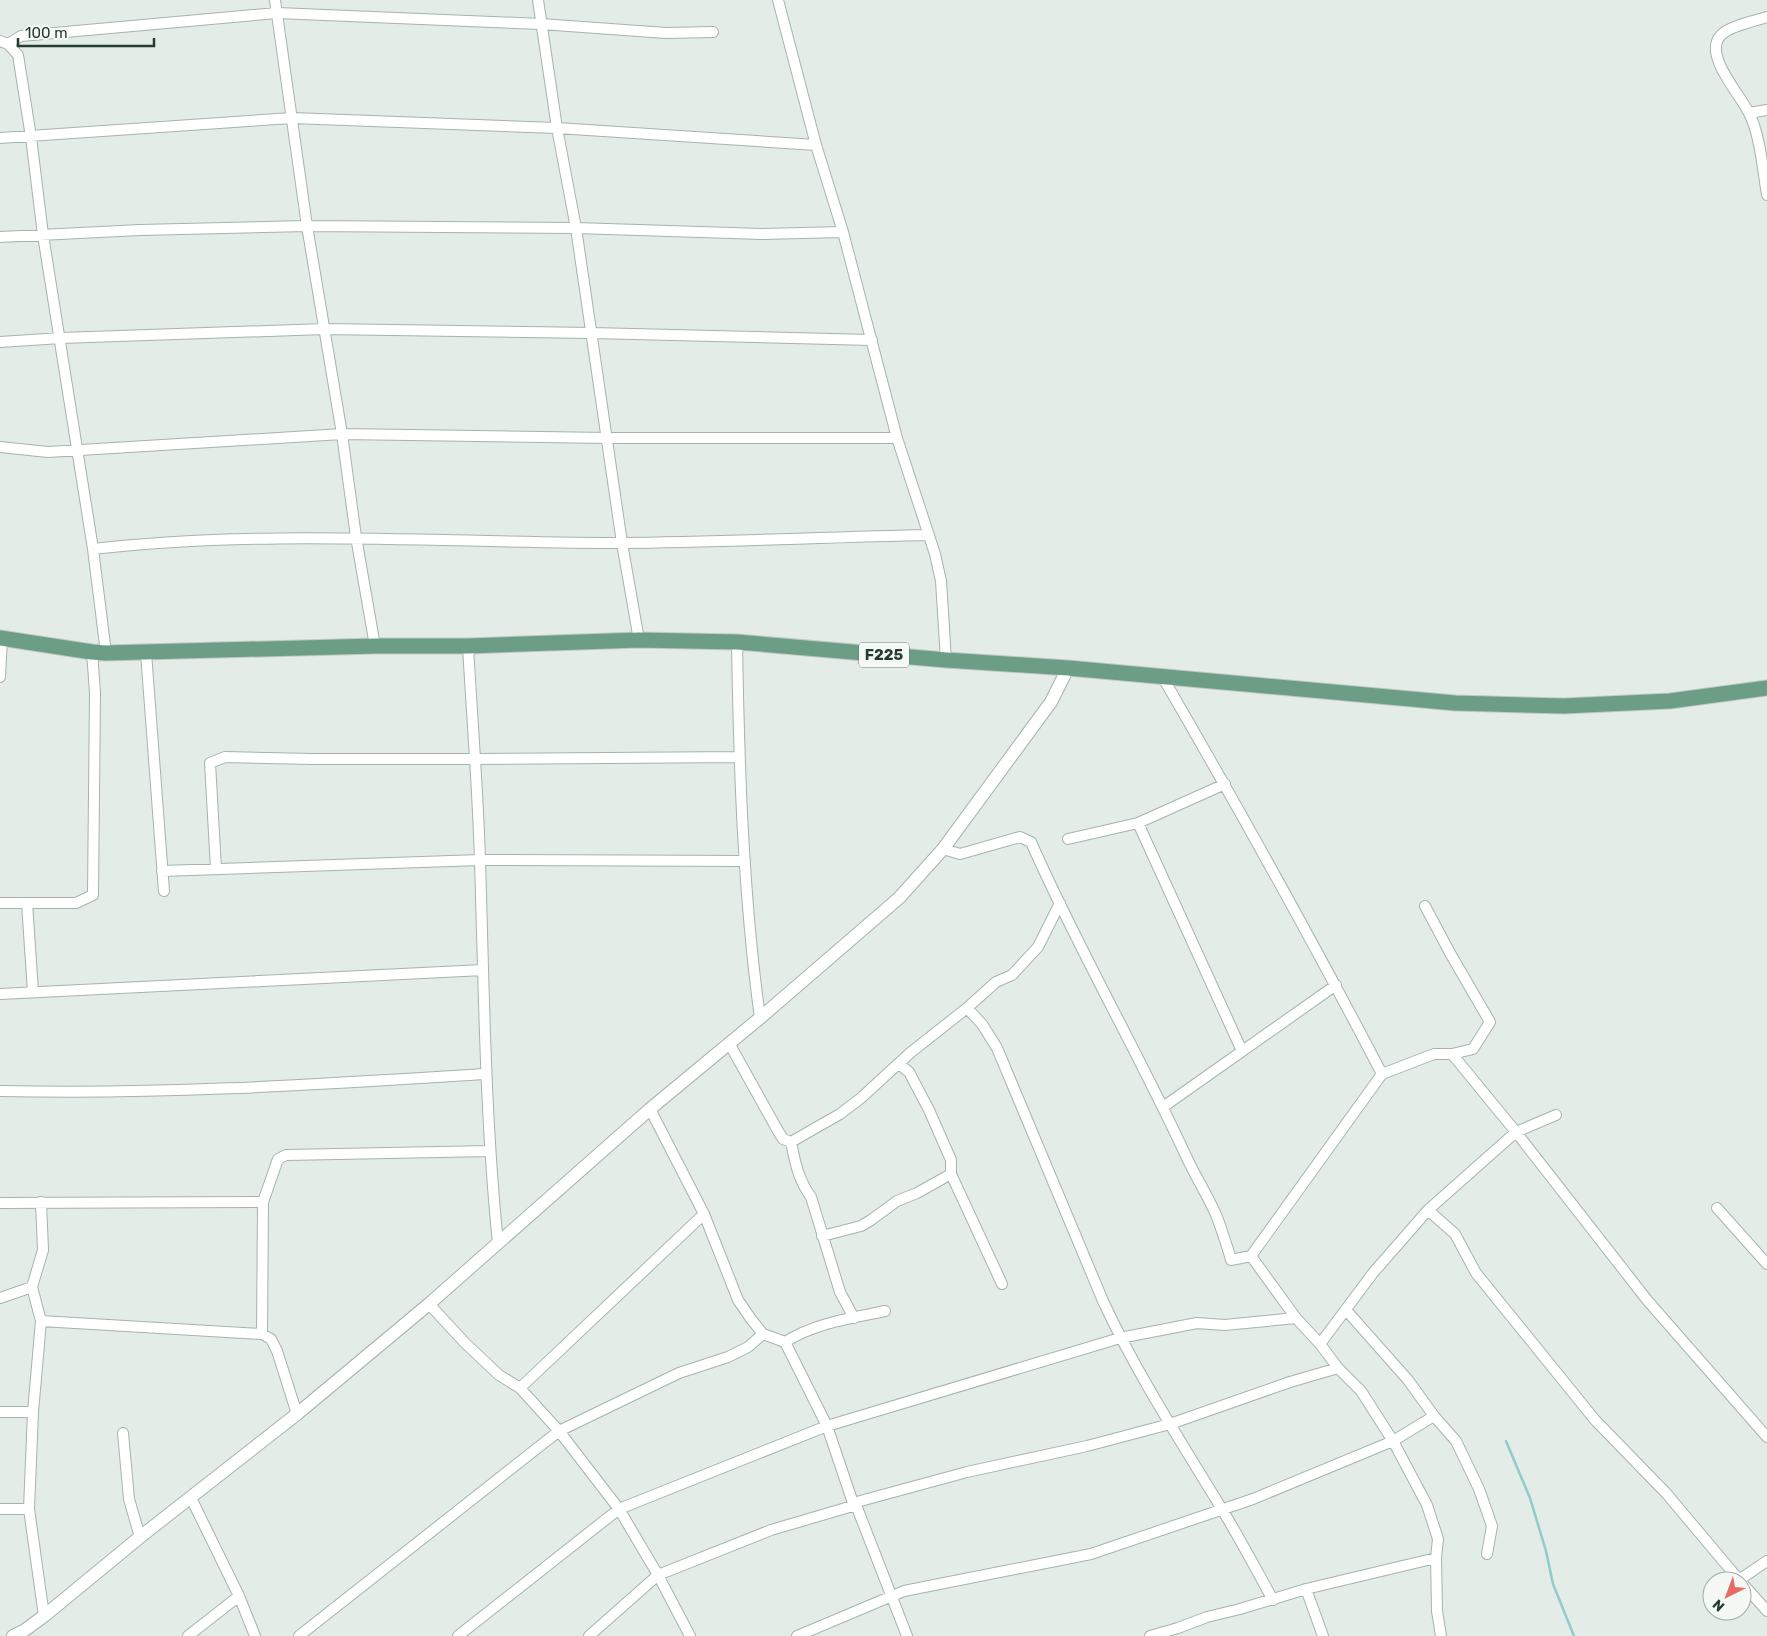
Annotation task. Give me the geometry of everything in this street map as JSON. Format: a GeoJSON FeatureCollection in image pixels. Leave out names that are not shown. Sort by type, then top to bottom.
{"type":"FeatureCollection","features":[{"type":"Feature","properties":{"kind":"main road","name":"F225"},"geometry":{"type":"LineString","coordinates":[[1,638],[99,653],[375,646],[468,646],[639,640],[737,642],[946,660],[1068,668],[1455,703],[1564,706],[1670,701],[1767,688]]}},
{"type":"Feature","properties":{"kind":"street"},"geometry":{"type":"LineString","coordinates":[[275,0],[307,226],[375,646]]}},
{"type":"Feature","properties":{"kind":"street"},"geometry":{"type":"LineString","coordinates":[[538,0],[557,128],[576,228],[622,543],[639,640]]}},
{"type":"Feature","properties":{"kind":"street"},"geometry":{"type":"LineString","coordinates":[[778,0],[816,145],[843,232],[897,438],[929,535],[941,581],[946,660]]}},
{"type":"Feature","properties":{"kind":"street"},"geometry":{"type":"LineString","coordinates":[[0,903],[76,903],[93,895],[95,692],[99,653],[93,549],[61,338],[43,235],[31,137],[18,55],[4,43],[21,36],[277,13],[541,24],[666,33],[713,32]]}},
{"type":"Feature","properties":{"kind":"street"},"geometry":{"type":"LineString","coordinates":[[1767,17],[1731,29],[1721,34],[1717,41],[1718,65],[1749,113],[1757,137],[1767,195]]}},
{"type":"Feature","properties":{"kind":"street"},"geometry":{"type":"LineString","coordinates":[[1749,113],[1767,110]]}},
{"type":"Feature","properties":{"kind":"street"},"geometry":{"type":"LineString","coordinates":[[0,138],[292,118],[557,128],[816,145]]}},
{"type":"Feature","properties":{"kind":"street"},"geometry":{"type":"LineString","coordinates":[[0,237],[140,230],[307,226],[576,228],[762,234],[843,232]]}},
{"type":"Feature","properties":{"kind":"street"},"geometry":{"type":"LineString","coordinates":[[0,342],[61,338],[325,329],[592,332],[872,340]]}},
{"type":"Feature","properties":{"kind":"street"},"geometry":{"type":"LineString","coordinates":[[0,447],[48,452],[342,434],[608,438],[897,438]]}},
{"type":"Feature","properties":{"kind":"street"},"geometry":{"type":"LineString","coordinates":[[93,549],[150,542],[356,537],[622,543],[929,535]]}},
{"type":"Feature","properties":{"kind":"street"},"geometry":{"type":"LineString","coordinates":[[0,677],[1,638]]}},
{"type":"Feature","properties":{"kind":"street"},"geometry":{"type":"LineString","coordinates":[[737,642],[739,757],[745,861],[755,984],[760,1018]]}},
{"type":"Feature","properties":{"kind":"street"},"geometry":{"type":"LineString","coordinates":[[468,646],[480,860],[485,1074],[498,1243]]}},
{"type":"Feature","properties":{"kind":"street"},"geometry":{"type":"LineString","coordinates":[[146,653],[164,891]]}},
{"type":"Feature","properties":{"kind":"street"},"geometry":{"type":"LineString","coordinates":[[13,1636],[44,1616],[140,1537],[297,1414],[429,1304],[650,1108],[760,1018],[900,898],[943,849],[1051,702],[1068,668]]}},
{"type":"Feature","properties":{"kind":"street"},"geometry":{"type":"LineString","coordinates":[[1162,676],[1225,784],[1336,985],[1382,1074]]}},
{"type":"Feature","properties":{"kind":"street"},"geometry":{"type":"LineString","coordinates":[[216,869],[210,763],[225,758],[739,757]]}},
{"type":"Feature","properties":{"kind":"street"},"geometry":{"type":"LineString","coordinates":[[1068,839],[1138,823],[1225,784]]}},
{"type":"Feature","properties":{"kind":"street"},"geometry":{"type":"LineString","coordinates":[[1138,823],[1242,1051]]}},
{"type":"Feature","properties":{"kind":"street"},"geometry":{"type":"LineString","coordinates":[[943,849],[960,854],[1020,837],[1031,842],[1217,1218],[1231,1260],[1251,1256],[1382,1074],[1434,1054],[1452,1054],[1473,1049],[1490,1022],[1425,906]]}},
{"type":"Feature","properties":{"kind":"street"},"geometry":{"type":"LineString","coordinates":[[162,871],[480,860],[745,861]]}},
{"type":"Feature","properties":{"kind":"street"},"geometry":{"type":"LineString","coordinates":[[26,903],[33,992]]}},
{"type":"Feature","properties":{"kind":"street"},"geometry":{"type":"LineString","coordinates":[[791,1142],[840,1114],[996,982],[1012,975],[1038,948],[1060,903]]}},
{"type":"Feature","properties":{"kind":"street"},"geometry":{"type":"LineString","coordinates":[[0,994],[483,970]]}},
{"type":"Feature","properties":{"kind":"street"},"geometry":{"type":"LineString","coordinates":[[1163,1107],[1336,985]]}},
{"type":"Feature","properties":{"kind":"street"},"geometry":{"type":"LineString","coordinates":[[967,1008],[982,1024],[997,1048],[1120,1338],[1222,1509],[1273,1600]]}},
{"type":"Feature","properties":{"kind":"street"},"geometry":{"type":"LineString","coordinates":[[729,1043],[783,1139],[791,1142]]}},
{"type":"Feature","properties":{"kind":"street"},"geometry":{"type":"LineString","coordinates":[[1452,1054],[1516,1132],[1647,1300],[1767,1437]]}},
{"type":"Feature","properties":{"kind":"street"},"geometry":{"type":"LineString","coordinates":[[899,1064],[909,1072],[929,1110],[951,1160],[951,1174],[1002,1284]]}},
{"type":"Feature","properties":{"kind":"street"},"geometry":{"type":"LineString","coordinates":[[0,1091],[68,1092],[264,1087],[485,1074]]}},
{"type":"Feature","properties":{"kind":"street"},"geometry":{"type":"LineString","coordinates":[[650,1108],[704,1214],[738,1300],[764,1334],[785,1342],[827,1426],[875,1556],[908,1636]]}},
{"type":"Feature","properties":{"kind":"street"},"geometry":{"type":"LineString","coordinates":[[1320,1344],[1373,1273],[1428,1210],[1516,1132],[1556,1115]]}},
{"type":"Feature","properties":{"kind":"street"},"geometry":{"type":"LineString","coordinates":[[791,1142],[796,1172],[811,1197],[840,1292],[854,1318]]}},
{"type":"Feature","properties":{"kind":"street"},"geometry":{"type":"LineString","coordinates":[[262,1334],[263,1202],[278,1158],[286,1155],[490,1151]]}},
{"type":"Feature","properties":{"kind":"street"},"geometry":{"type":"LineString","coordinates":[[822,1236],[861,1226],[897,1201],[917,1193],[951,1174]]}},
{"type":"Feature","properties":{"kind":"street"},"geometry":{"type":"LineString","coordinates":[[41,1202],[44,1250],[32,1287],[41,1321],[33,1412],[29,1509],[44,1616]]}},
{"type":"Feature","properties":{"kind":"street"},"geometry":{"type":"LineString","coordinates":[[0,1203],[263,1202]]}},
{"type":"Feature","properties":{"kind":"street"},"geometry":{"type":"LineString","coordinates":[[1717,1208],[1767,1264]]}},
{"type":"Feature","properties":{"kind":"street"},"geometry":{"type":"LineString","coordinates":[[1428,1210],[1455,1234],[1476,1273],[1595,1420],[1666,1493],[1732,1571]]}},
{"type":"Feature","properties":{"kind":"street"},"geometry":{"type":"LineString","coordinates":[[520,1388],[704,1214]]}},
{"type":"Feature","properties":{"kind":"street"},"geometry":{"type":"LineString","coordinates":[[1251,1256],[1296,1318],[1320,1344],[1338,1368],[1362,1391],[1393,1441],[1427,1505],[1438,1539],[1436,1558],[1437,1611],[1441,1636]]}},
{"type":"Feature","properties":{"kind":"street"},"geometry":{"type":"LineString","coordinates":[[0,1298],[32,1287]]}},
{"type":"Feature","properties":{"kind":"street"},"geometry":{"type":"LineString","coordinates":[[429,1304],[499,1375],[520,1388],[559,1431],[619,1509],[658,1575],[690,1636]]}},
{"type":"Feature","properties":{"kind":"street"},"geometry":{"type":"LineString","coordinates":[[1346,1310],[1408,1380],[1434,1416],[1456,1441],[1478,1489],[1492,1526],[1487,1554]]}},
{"type":"Feature","properties":{"kind":"street"},"geometry":{"type":"LineString","coordinates":[[785,1342],[799,1333],[837,1320],[885,1311]]}},
{"type":"Feature","properties":{"kind":"street"},"geometry":{"type":"LineString","coordinates":[[458,1636],[619,1509],[827,1426],[1120,1338],[1197,1323],[1226,1325],[1296,1318]]}},
{"type":"Feature","properties":{"kind":"street"},"geometry":{"type":"LineString","coordinates":[[41,1321],[262,1334],[271,1339],[278,1351],[297,1414]]}},
{"type":"Feature","properties":{"kind":"street"},"geometry":{"type":"LineString","coordinates":[[299,1636],[559,1431],[679,1373],[728,1357],[748,1347],[764,1334]]}},
{"type":"Feature","properties":{"kind":"street"},"geometry":{"type":"LineString","coordinates":[[589,1636],[658,1575],[771,1530],[967,1472],[1087,1446],[1170,1424],[1290,1382],[1338,1368]]}},
{"type":"Feature","properties":{"kind":"street"},"geometry":{"type":"LineString","coordinates":[[0,1412],[33,1412]]}},
{"type":"Feature","properties":{"kind":"street"},"geometry":{"type":"LineString","coordinates":[[797,1636],[904,1591],[917,1590],[948,1582],[1091,1554],[1253,1499],[1393,1441],[1434,1416]]}},
{"type":"Feature","properties":{"kind":"street"},"geometry":{"type":"LineString","coordinates":[[123,1433],[129,1499],[140,1537]]}},
{"type":"Feature","properties":{"kind":"street"},"geometry":{"type":"LineString","coordinates":[[191,1498],[239,1596],[254,1636]]}},
{"type":"Feature","properties":{"kind":"street"},"geometry":{"type":"LineString","coordinates":[[0,1509],[29,1509]]}},
{"type":"Feature","properties":{"kind":"street"},"geometry":{"type":"LineString","coordinates":[[1150,1636],[1178,1628],[1207,1616],[1273,1600],[1306,1589],[1436,1558]]}},
{"type":"Feature","properties":{"kind":"street"},"geometry":{"type":"LineString","coordinates":[[1752,1572],[1767,1561]]}},
{"type":"Feature","properties":{"kind":"street"},"geometry":{"type":"LineString","coordinates":[[1306,1589],[1323,1636]]}},
{"type":"Feature","properties":{"kind":"street"},"geometry":{"type":"LineString","coordinates":[[1752,1594],[1767,1611]]}},
{"type":"Feature","properties":{"kind":"street"},"geometry":{"type":"LineString","coordinates":[[188,1636],[239,1596]]}},
{"type":"Feature","properties":{"kind":"waterway"},"geometry":{"type":"LineString","coordinates":[[1506,1441],[1530,1498],[1546,1551],[1553,1584],[1574,1636]]}}]}
